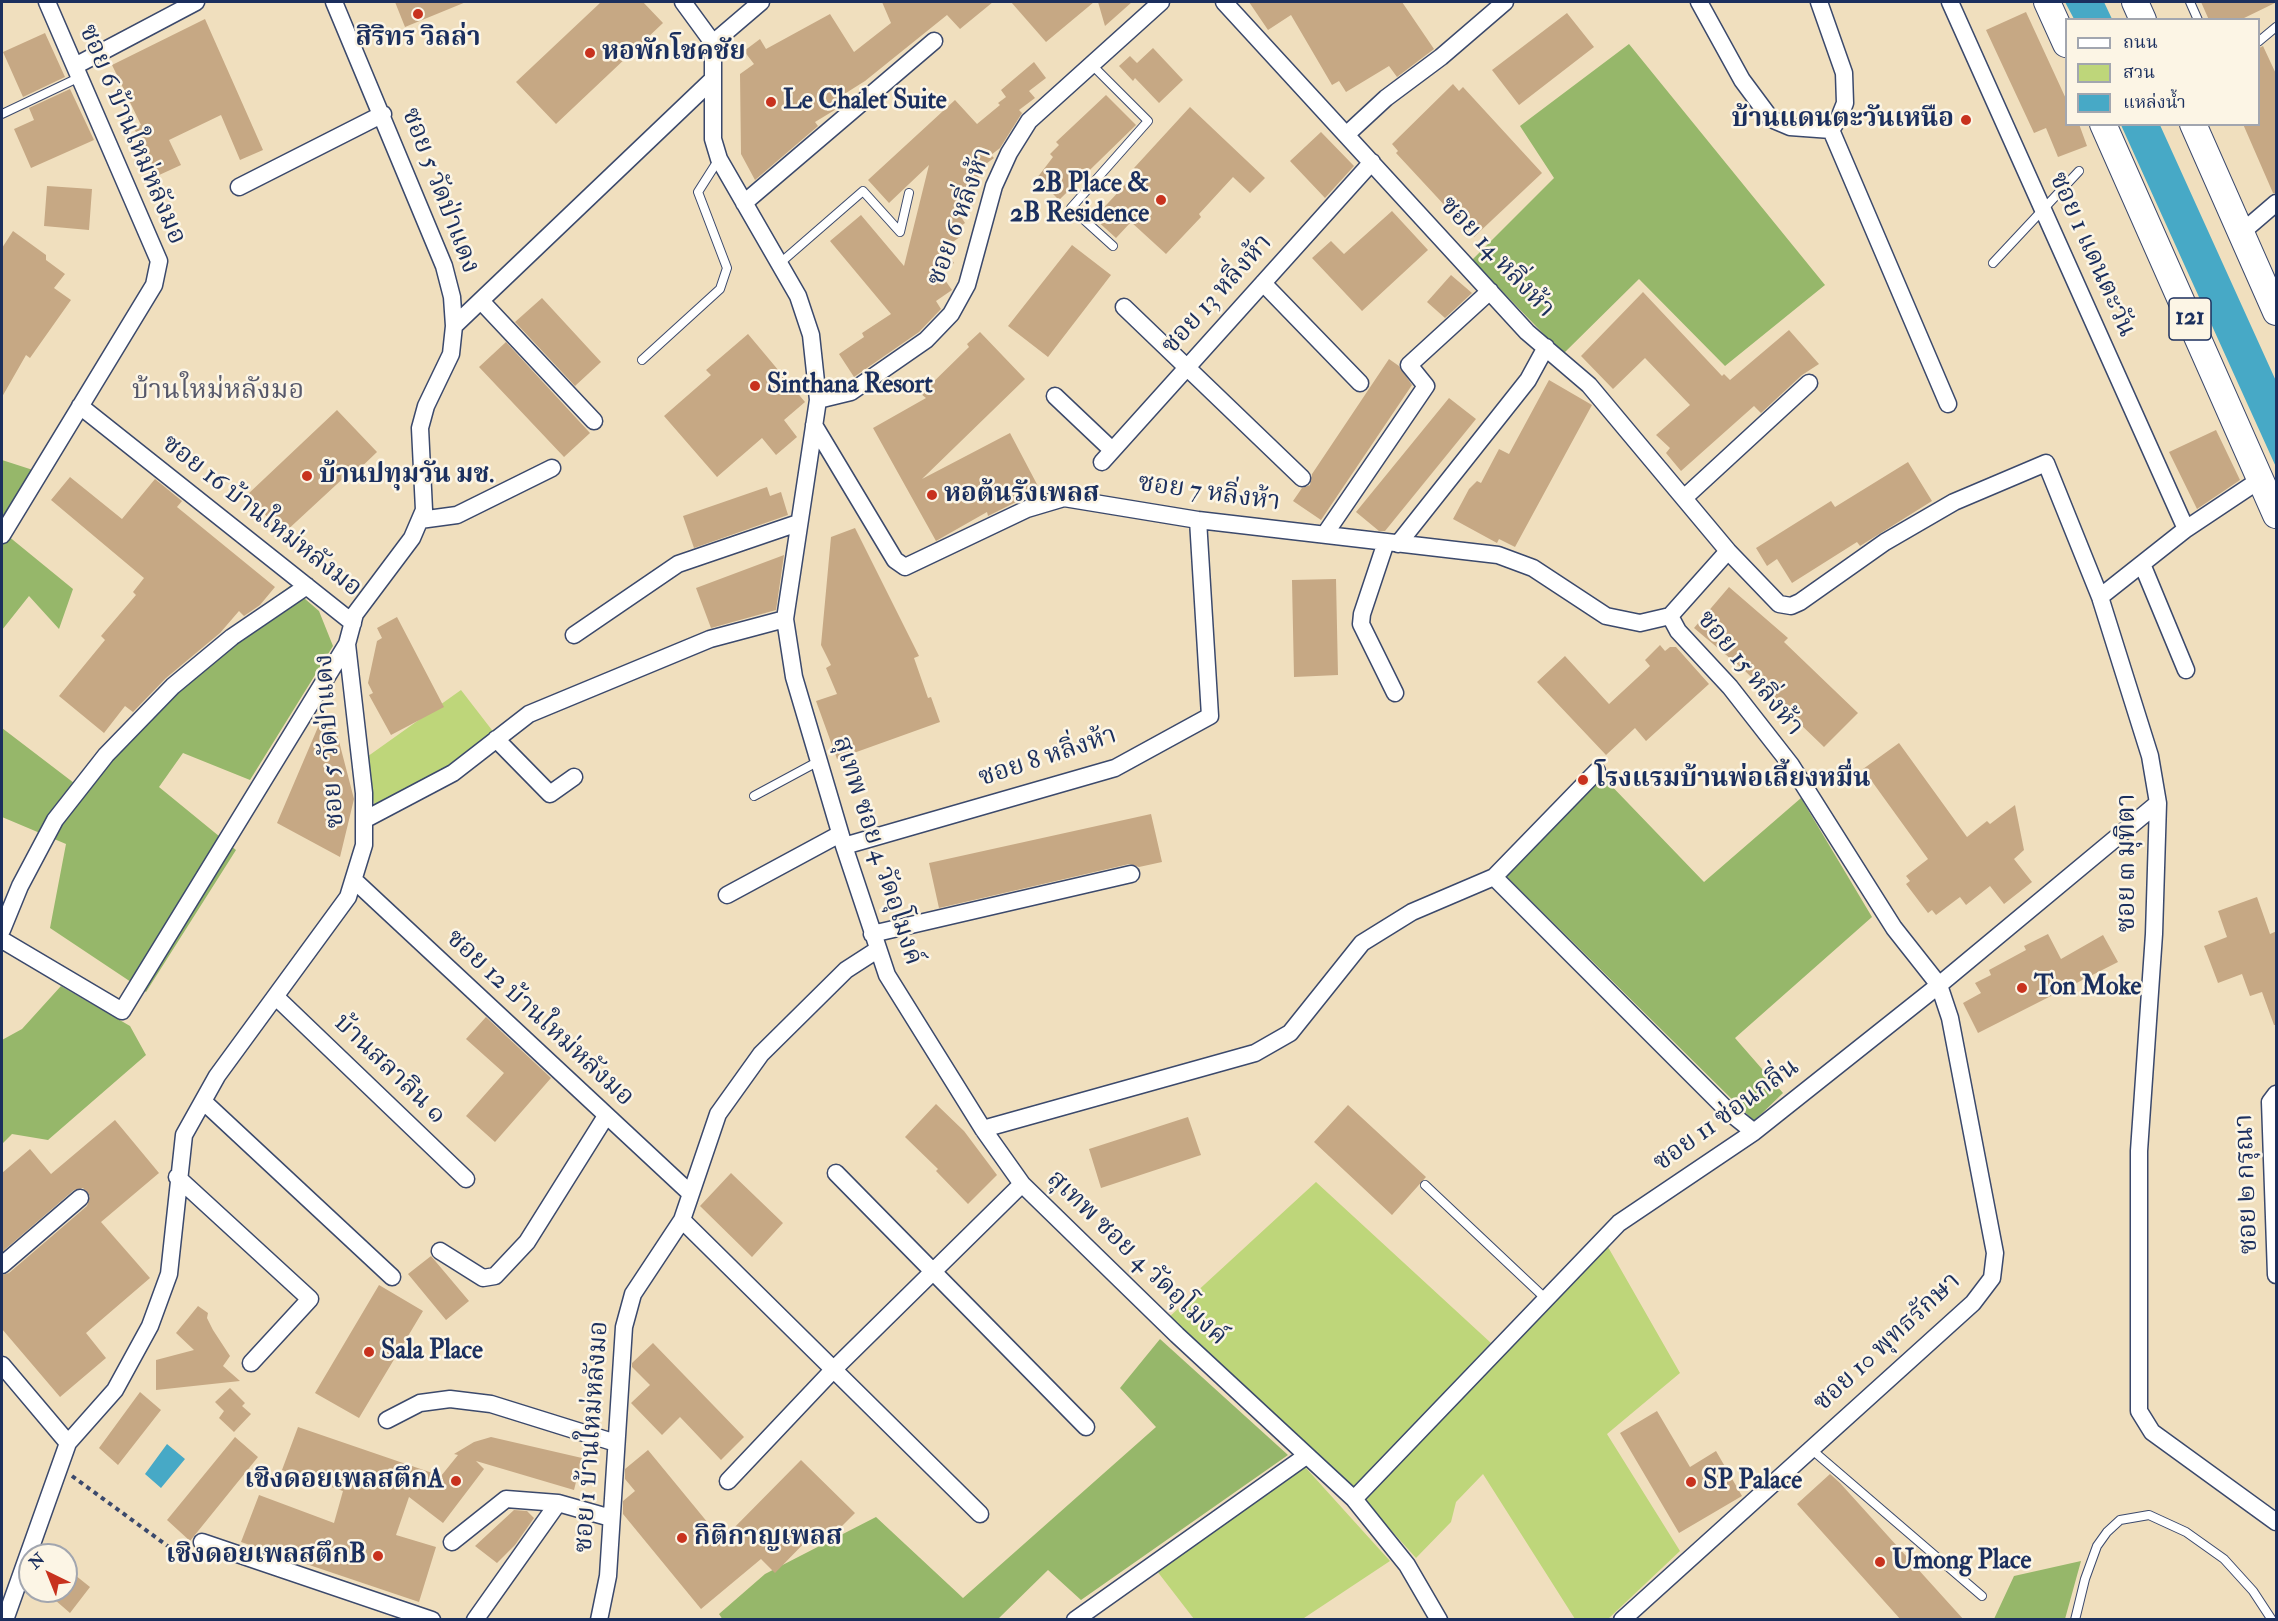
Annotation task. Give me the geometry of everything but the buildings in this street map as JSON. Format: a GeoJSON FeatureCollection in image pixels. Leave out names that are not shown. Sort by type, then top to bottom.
{"type":"FeatureCollection","features":[{"type":"Feature","properties":{"kind":"main road"},"geometry":{"type":"LineString","coordinates":[[2048,2],[2065,40]]}},
{"type":"Feature","properties":{"kind":"main road"},"geometry":{"type":"LineString","coordinates":[[2135,2],[2143,18]]}},
{"type":"Feature","properties":{"kind":"main road","name":"121"},"geometry":{"type":"LineString","coordinates":[[2104,126],[2277,515]]}},
{"type":"Feature","properties":{"kind":"main road"},"geometry":{"type":"LineString","coordinates":[[2194,126],[2277,312]]}},
{"type":"Feature","properties":{"kind":"street","name":"ซอย 6 บ้านใหม่หลังมอ"},"geometry":{"type":"LineString","coordinates":[[2,535],[154,285],[159,261],[47,2]]}},
{"type":"Feature","properties":{"kind":"street"},"geometry":{"type":"LineString","coordinates":[[77,72],[196,2]]}},
{"type":"Feature","properties":{"kind":"street","name":"ซอย 5 วัดป่าแดง"},"geometry":{"type":"LineString","coordinates":[[68,1443],[115,1390],[150,1326],[169,1274],[177,1177],[184,1135],[217,1076],[348,897],[364,845],[364,793],[347,644],[355,614],[412,538],[424,510],[420,428],[426,406],[451,354],[454,326],[452,297],[444,266],[383,114],[334,2]]}},
{"type":"Feature","properties":{"kind":"street"},"geometry":{"type":"LineString","coordinates":[[682,2],[713,43],[761,2]]}},
{"type":"Feature","properties":{"kind":"street","name":"ซอย 6 หลิ่งห้า"},"geometry":{"type":"LineString","coordinates":[[818,400],[851,392],[926,340],[951,314],[967,285],[994,186],[1009,153],[1029,121],[1161,2]]}},
{"type":"Feature","properties":{"kind":"street","name":"ซอย 14 หลิ่งห้า"},"geometry":{"type":"LineString","coordinates":[[1224,2],[1490,291],[1546,347],[1589,385],[1728,551]]}},
{"type":"Feature","properties":{"kind":"street"},"geometry":{"type":"LineString","coordinates":[[1346,135],[1386,98],[1441,57],[1505,2]]}},
{"type":"Feature","properties":{"kind":"street"},"geometry":{"type":"LineString","coordinates":[[1699,2],[1743,80],[1771,119],[1790,127],[1831,130]]}},
{"type":"Feature","properties":{"kind":"street"},"geometry":{"type":"LineString","coordinates":[[1819,2],[1844,73],[1845,103],[1831,130]]}},
{"type":"Feature","properties":{"kind":"street","name":"ซอย 1 แดนตะวัน"},"geometry":{"type":"LineString","coordinates":[[1950,2],[2186,530]]}},
{"type":"Feature","properties":{"kind":"street"},"geometry":{"type":"LineString","coordinates":[[744,203],[934,41]]}},
{"type":"Feature","properties":{"kind":"street","name":"สุเทพ ซอย 4 วัดอุโมงค์"},"geometry":{"type":"LineString","coordinates":[[713,43],[713,139],[719,159],[798,296],[811,335],[818,400],[785,619],[794,677],[842,840],[887,975],[983,1129],[1022,1184],[1049,1214],[1354,1499],[1407,1565],[1439,1620]]}},
{"type":"Feature","properties":{"kind":"street"},"geometry":{"type":"LineString","coordinates":[[454,326],[712,80]]}},
{"type":"Feature","properties":{"kind":"street"},"geometry":{"type":"LineString","coordinates":[[239,187],[383,114]]}},
{"type":"Feature","properties":{"kind":"street"},"geometry":{"type":"LineString","coordinates":[[1831,130],[1948,404]]}},
{"type":"Feature","properties":{"kind":"street","name":"ซอย 13 หลิ่งห้า"},"geometry":{"type":"LineString","coordinates":[[1055,396],[1107,456],[1372,162]]}},
{"type":"Feature","properties":{"kind":"street"},"geometry":{"type":"LineString","coordinates":[[2241,233],[2277,203]]}},
{"type":"Feature","properties":{"kind":"street"},"geometry":{"type":"LineString","coordinates":[[1263,283],[1360,383]]}},
{"type":"Feature","properties":{"kind":"street"},"geometry":{"type":"LineString","coordinates":[[1325,534],[1426,386],[1409,365],[1490,291]]}},
{"type":"Feature","properties":{"kind":"street"},"geometry":{"type":"LineString","coordinates":[[481,301],[594,421]]}},
{"type":"Feature","properties":{"kind":"street"},"geometry":{"type":"LineString","coordinates":[[1124,307],[1302,478]]}},
{"type":"Feature","properties":{"kind":"street"},"geometry":{"type":"LineString","coordinates":[[1395,693],[1361,624],[1362,614],[1392,543],[1528,380],[1546,347]]}},
{"type":"Feature","properties":{"kind":"street"},"geometry":{"type":"LineString","coordinates":[[1684,498],[1809,383]]}},
{"type":"Feature","properties":{"kind":"street","name":"ซอย 16 บ้านใหม่หลังมอ"},"geometry":{"type":"LineString","coordinates":[[80,406],[353,622]]}},
{"type":"Feature","properties":{"kind":"street","name":"ซอย 7 หลิ่งห้า"},"geometry":{"type":"LineString","coordinates":[[814,425],[895,560],[905,567],[1027,508],[1064,498],[1198,520],[1498,555],[1533,568],[1605,616],[1640,623],[1670,616]]}},
{"type":"Feature","properties":{"kind":"street","name":"ซอย ๓ มุทิตา"},"geometry":{"type":"LineString","coordinates":[[1728,551],[1768,595],[1779,604],[1791,606],[1886,542],[1954,502],[2046,463],[2100,597],[2150,756],[2158,803],[2154,934],[2139,1151],[2139,1411],[2152,1432],[2277,1522]]}},
{"type":"Feature","properties":{"kind":"street"},"geometry":{"type":"LineString","coordinates":[[420,520],[457,515],[552,468]]}},
{"type":"Feature","properties":{"kind":"street"},"geometry":{"type":"LineString","coordinates":[[2100,597],[2186,530],[2261,479]]}},
{"type":"Feature","properties":{"kind":"street","name":"ซอย 8 หลิ่งห้า"},"geometry":{"type":"LineString","coordinates":[[842,840],[1115,768],[1210,716],[1198,520]]}},
{"type":"Feature","properties":{"kind":"street"},"geometry":{"type":"LineString","coordinates":[[574,635],[678,564],[798,523]]}},
{"type":"Feature","properties":{"kind":"street","name":"ซอย 15 หลิ่งห้า"},"geometry":{"type":"LineString","coordinates":[[1728,551],[1670,616],[1678,631],[1730,687],[1791,765],[1894,928],[1939,985]]}},
{"type":"Feature","properties":{"kind":"street"},"geometry":{"type":"LineString","coordinates":[[2142,564],[2186,670]]}},
{"type":"Feature","properties":{"kind":"street"},"geometry":{"type":"LineString","coordinates":[[2,930],[20,886],[56,820],[106,755],[173,686],[231,637],[307,586]]}},
{"type":"Feature","properties":{"kind":"street"},"geometry":{"type":"LineString","coordinates":[[364,820],[453,773],[529,714],[710,639],[785,619]]}},
{"type":"Feature","properties":{"kind":"street"},"geometry":{"type":"LineString","coordinates":[[2,940],[122,1011],[347,644]]}},
{"type":"Feature","properties":{"kind":"street"},"geometry":{"type":"LineString","coordinates":[[496,740],[550,794],[574,777]]}},
{"type":"Feature","properties":{"kind":"street"},"geometry":{"type":"LineString","coordinates":[[983,1129],[1255,1053],[1290,1033],[1362,943],[1412,912],[1494,877],[1597,771]]}},
{"type":"Feature","properties":{"kind":"street","name":"ซอย 11 ซ่อนกลิ่น"},"geometry":{"type":"LineString","coordinates":[[1354,1499],[1620,1222],[1754,1132],[1939,985],[2158,803]]}},
{"type":"Feature","properties":{"kind":"street"},"geometry":{"type":"LineString","coordinates":[[727,895],[842,840]]}},
{"type":"Feature","properties":{"kind":"street"},"geometry":{"type":"LineString","coordinates":[[872,934],[1131,874]]}},
{"type":"Feature","properties":{"kind":"street"},"geometry":{"type":"LineString","coordinates":[[1494,877],[1729,1112],[1754,1132]]}},
{"type":"Feature","properties":{"kind":"street","name":"ซอย 12 บ้านใหม่หลังมอ"},"geometry":{"type":"LineString","coordinates":[[354,880],[690,1193]]}},
{"type":"Feature","properties":{"kind":"street","name":"ซอย 1 บ้านใหม่หลังมอ"},"geometry":{"type":"LineString","coordinates":[[599,1620],[608,1576],[624,1327],[633,1294],[682,1220],[718,1114],[761,1054],[846,970],[877,950]]}},
{"type":"Feature","properties":{"kind":"street","name":"ซอย 10 พุทธรักษา"},"geometry":{"type":"LineString","coordinates":[[1622,1620],[1973,1303],[1992,1278],[1995,1253],[1950,1018],[1939,985]]}},
{"type":"Feature","properties":{"kind":"street","name":"บ้านสลาลิน ๑"},"geometry":{"type":"LineString","coordinates":[[276,997],[466,1179]]}},
{"type":"Feature","properties":{"kind":"street","name":"ซอย ๒ กรุณา"},"geometry":{"type":"LineString","coordinates":[[2277,1094],[2270,1102],[2277,1275]]}},
{"type":"Feature","properties":{"kind":"street"},"geometry":{"type":"LineString","coordinates":[[203,1101],[392,1277]]}},
{"type":"Feature","properties":{"kind":"street"},"geometry":{"type":"LineString","coordinates":[[440,1251],[483,1278],[495,1276],[526,1242],[606,1116]]}},
{"type":"Feature","properties":{"kind":"street"},"geometry":{"type":"LineString","coordinates":[[836,1173],[1086,1427]]}},
{"type":"Feature","properties":{"kind":"street"},"geometry":{"type":"LineString","coordinates":[[177,1177],[310,1299],[250,1363]]}},
{"type":"Feature","properties":{"kind":"street"},"geometry":{"type":"LineString","coordinates":[[728,1481],[833,1370],[1022,1184]]}},
{"type":"Feature","properties":{"kind":"street"},"geometry":{"type":"LineString","coordinates":[[2,1265],[80,1198]]}},
{"type":"Feature","properties":{"kind":"street"},"geometry":{"type":"LineString","coordinates":[[682,1220],[980,1514]]}},
{"type":"Feature","properties":{"kind":"street"},"geometry":{"type":"LineString","coordinates":[[2,1365],[68,1443],[5,1620]]}},
{"type":"Feature","properties":{"kind":"street"},"geometry":{"type":"LineString","coordinates":[[387,1420],[420,1403],[450,1399],[491,1404],[616,1443]]}},
{"type":"Feature","properties":{"kind":"street"},"geometry":{"type":"LineString","coordinates":[[1075,1620],[1306,1456]]}},
{"type":"Feature","properties":{"kind":"street"},"geometry":{"type":"LineString","coordinates":[[452,1542],[506,1499],[558,1503],[611,1518]]}},
{"type":"Feature","properties":{"kind":"street"},"geometry":{"type":"LineString","coordinates":[[475,1620],[558,1503]]}},
{"type":"Feature","properties":{"kind":"street"},"geometry":{"type":"LineString","coordinates":[[202,1542],[432,1620]]}},
{"type":"Feature","properties":{"kind":"lane"},"geometry":{"type":"LineString","coordinates":[[2190,2],[2197,18]]}},
{"type":"Feature","properties":{"kind":"lane"},"geometry":{"type":"LineString","coordinates":[[2260,41],[2277,27]]}},
{"type":"Feature","properties":{"kind":"lane"},"geometry":{"type":"LineString","coordinates":[[1091,64],[1148,121],[1071,208],[1113,246]]}},
{"type":"Feature","properties":{"kind":"lane"},"geometry":{"type":"LineString","coordinates":[[2,114],[77,72]]}},
{"type":"Feature","properties":{"kind":"lane"},"geometry":{"type":"LineString","coordinates":[[642,360],[720,289],[727,268],[698,192],[719,159]]}},
{"type":"Feature","properties":{"kind":"lane"},"geometry":{"type":"LineString","coordinates":[[1994,263],[2079,171]]}},
{"type":"Feature","properties":{"kind":"lane"},"geometry":{"type":"LineString","coordinates":[[779,264],[862,191],[900,232],[909,193]]}},
{"type":"Feature","properties":{"kind":"lane"},"geometry":{"type":"LineString","coordinates":[[754,796],[819,761]]}},
{"type":"Feature","properties":{"kind":"lane"},"geometry":{"type":"LineString","coordinates":[[1425,1185],[1546,1299]]}},
{"type":"Feature","properties":{"kind":"lane"},"geometry":{"type":"LineString","coordinates":[[1811,1449],[1982,1596]]}},
{"type":"Feature","properties":{"kind":"lane"},"geometry":{"type":"LineString","coordinates":[[2074,1620],[2097,1546],[2120,1520],[2148,1515],[2186,1532],[2224,1558],[2253,1591],[2272,1620]]}},
{"type":"Feature","properties":{"kind":"path"},"geometry":{"type":"LineString","coordinates":[[60,1466],[93,1493],[127,1514],[169,1546],[188,1552],[195,1550],[202,1542]]}},
{"type":"Feature","properties":{"kind":"green space"},"geometry":{"type":"Polygon","coordinates":[[[1629,44],[1825,285],[1725,366],[1639,279],[1563,354],[1472,260],[1554,178],[1520,126],[1629,44]]]}},
{"type":"Feature","properties":{"kind":"green space"},"geometry":{"type":"Polygon","coordinates":[[[2,460],[36,471],[2,529],[2,460]]]}},
{"type":"Feature","properties":{"kind":"green space"},"geometry":{"type":"Polygon","coordinates":[[[2,531],[73,589],[59,629],[29,596],[2,630],[2,531]]]}},
{"type":"Feature","properties":{"kind":"green space"},"geometry":{"type":"Polygon","coordinates":[[[290,586],[319,611],[333,646],[250,780],[183,753],[159,787],[236,850],[146,992],[50,928],[66,844],[2,817],[2,728],[74,783],[239,623],[290,586]]]}},
{"type":"Feature","properties":{"kind":"green space"},"geometry":{"type":"Polygon","coordinates":[[[461,690],[495,734],[448,767],[375,808],[364,759],[461,690]]]}},
{"type":"Feature","properties":{"kind":"green space"},"geometry":{"type":"Polygon","coordinates":[[[1603,777],[1704,882],[1801,798],[1872,917],[1735,1038],[1783,1093],[1754,1121],[1506,876],[1603,777]]]}},
{"type":"Feature","properties":{"kind":"green space"},"geometry":{"type":"Polygon","coordinates":[[[61,986],[130,1026],[146,1055],[48,1140],[12,1134],[2,1144],[2,1040],[22,1029],[61,986]]]}},
{"type":"Feature","properties":{"kind":"green space"},"geometry":{"type":"Polygon","coordinates":[[[1316,1182],[1491,1343],[1354,1487],[1168,1318],[1316,1182]]]}},
{"type":"Feature","properties":{"kind":"green space"},"geometry":{"type":"Polygon","coordinates":[[[1608,1247],[1680,1373],[1607,1434],[1680,1551],[1608,1619],[1575,1619],[1483,1474],[1456,1502],[1451,1522],[1416,1558],[1363,1499],[1608,1247]]]}},
{"type":"Feature","properties":{"kind":"green space"},"geometry":{"type":"Polygon","coordinates":[[[1160,1339],[1288,1455],[1081,1600],[1048,1570],[998,1619],[723,1620],[719,1614],[765,1574],[876,1517],[963,1598],[1156,1427],[1120,1388],[1160,1339]]]}},
{"type":"Feature","properties":{"kind":"green space"},"geometry":{"type":"Polygon","coordinates":[[[1305,1467],[1390,1561],[1301,1620],[1194,1619],[1157,1571],[1305,1467]]]}},
{"type":"Feature","properties":{"kind":"green space"},"geometry":{"type":"Polygon","coordinates":[[[2081,1561],[2065,1619],[1994,1619],[2014,1576],[2081,1561]]]}},
{"type":"Feature","properties":{"kind":"water"},"geometry":{"type":"Polygon","coordinates":[[[2065,2],[2104,2],[2112,18],[2073,18],[2065,2]]]}},
{"type":"Feature","properties":{"kind":"water"},"geometry":{"type":"Polygon","coordinates":[[[2121,126],[2160,126],[2276,381],[2276,467],[2121,126]]]}},
{"type":"Feature","properties":{"kind":"water"},"geometry":{"type":"Polygon","coordinates":[[[167,1444],[185,1459],[161,1488],[145,1474],[167,1444]]]}},
{"type":"Feature","properties":{"kind":"place","name":"สิริทร วิลล่า"},"geometry":{"type":"Point","coordinates":[418,14]}},
{"type":"Feature","properties":{"kind":"place","name":"หอพักโชคชัย"},"geometry":{"type":"Point","coordinates":[590,53]}},
{"type":"Feature","properties":{"kind":"place","name":"Le Chalet Suite"},"geometry":{"type":"Point","coordinates":[771,102]}},
{"type":"Feature","properties":{"kind":"place","name":"บ้านแดนตะวันเหนือ"},"geometry":{"type":"Point","coordinates":[1966,120]}},
{"type":"Feature","properties":{"kind":"place","name":"2B Place & 2B Residence"},"geometry":{"type":"Point","coordinates":[1161,200]}},
{"type":"Feature","properties":{"kind":"place","name":"Sinthana Resort"},"geometry":{"type":"Point","coordinates":[755,386]}},
{"type":"Feature","properties":{"kind":"place","name":"บ้านปทุมวัน มช."},"geometry":{"type":"Point","coordinates":[307,476]}},
{"type":"Feature","properties":{"kind":"place","name":"หอต้นรังเพลส"},"geometry":{"type":"Point","coordinates":[932,495]}},
{"type":"Feature","properties":{"kind":"place","name":"โรงแรมบ้านพ่อเลี้ยงหมื่น"},"geometry":{"type":"Point","coordinates":[1583,780]}},
{"type":"Feature","properties":{"kind":"place","name":"Ton Moke"},"geometry":{"type":"Point","coordinates":[2022,988]}},
{"type":"Feature","properties":{"kind":"place","name":"Sala Place"},"geometry":{"type":"Point","coordinates":[369,1352]}},
{"type":"Feature","properties":{"kind":"place","name":"เชิงดอยเพลสตึกA"},"geometry":{"type":"Point","coordinates":[456,1481]}},
{"type":"Feature","properties":{"kind":"place","name":"SP Palace"},"geometry":{"type":"Point","coordinates":[1691,1482]}},
{"type":"Feature","properties":{"kind":"place","name":"กิติกาญเพลส"},"geometry":{"type":"Point","coordinates":[682,1538]}},
{"type":"Feature","properties":{"kind":"place","name":"เชิงดอยเพลสตึกB"},"geometry":{"type":"Point","coordinates":[378,1556]}},
{"type":"Feature","properties":{"kind":"place","name":"Umong Place"},"geometry":{"type":"Point","coordinates":[1880,1562]}},
{"type":"Feature","properties":{"kind":"district","name":"บ้านใหม่หลังมอ"},"geometry":{"type":"Point","coordinates":[218,392]}}]}
